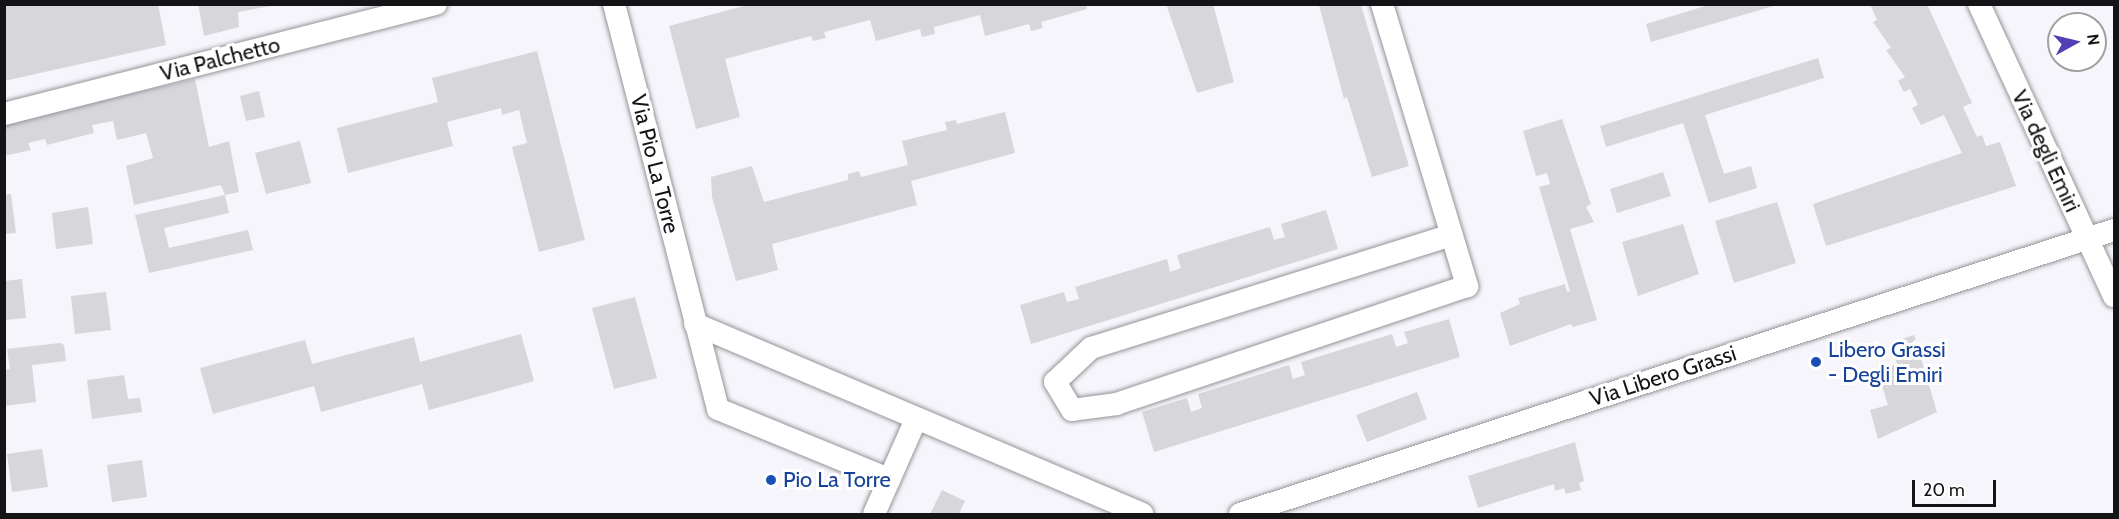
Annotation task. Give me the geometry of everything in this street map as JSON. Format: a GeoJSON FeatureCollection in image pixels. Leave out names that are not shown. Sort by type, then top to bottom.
{"type":"FeatureCollection","features":[{"type":"Feature","properties":{"kind":"street","name":"Via Palchetto"},"geometry":{"type":"LineString","coordinates":[[4,114],[436,4]]}},
{"type":"Feature","properties":{"kind":"street","name":"Via Pio La Torre"},"geometry":{"type":"LineString","coordinates":[[614,4],[718,409],[890,479]]}},
{"type":"Feature","properties":{"kind":"street"},"geometry":{"type":"LineString","coordinates":[[1382,4],[1452,235],[1467,286],[1117,404],[1072,410],[1055,382],[1090,348],[1452,235]]}},
{"type":"Feature","properties":{"kind":"street","name":"Via degli Emiri"},"geometry":{"type":"LineString","coordinates":[[1979,4],[2115,296]]}},
{"type":"Feature","properties":{"kind":"street","name":"Via Libero Grassi"},"geometry":{"type":"LineString","coordinates":[[1240,514],[2115,230]]}},
{"type":"Feature","properties":{"kind":"street"},"geometry":{"type":"LineString","coordinates":[[696,324],[1142,514]]}},
{"type":"Feature","properties":{"kind":"street"},"geometry":{"type":"LineString","coordinates":[[874,514],[916,419]]}},
{"type":"Feature","properties":{"kind":"building"},"geometry":{"type":"Polygon","coordinates":[[[4,4],[158,4],[166,45],[4,81],[4,4]]]}},
{"type":"Feature","properties":{"kind":"building"},"geometry":{"type":"Polygon","coordinates":[[[198,4],[271,4],[271,6],[238,12],[239,27],[204,36],[198,4]]]}},
{"type":"Feature","properties":{"kind":"building"},"geometry":{"type":"Polygon","coordinates":[[[751,4],[1086,4],[1087,9],[1041,22],[1043,28],[1031,31],[1029,24],[985,36],[980,15],[934,27],[935,34],[922,37],[920,29],[876,41],[870,20],[824,32],[826,38],[813,41],[811,36],[725,59],[740,117],[696,129],[669,26],[751,4]]]}},
{"type":"Feature","properties":{"kind":"building"},"geometry":{"type":"Polygon","coordinates":[[[1174,4],[1213,4],[1234,82],[1197,93],[1167,7],[1174,4]]]}},
{"type":"Feature","properties":{"kind":"building"},"geometry":{"type":"Polygon","coordinates":[[[1712,4],[1777,5],[1651,42],[1646,24],[1712,4]]]}},
{"type":"Feature","properties":{"kind":"building"},"geometry":{"type":"Polygon","coordinates":[[[1870,4],[1927,4],[1972,103],[1963,107],[1977,137],[1982,135],[1986,146],[2000,142],[2016,186],[1826,246],[1813,204],[1962,153],[1944,115],[1921,125],[1912,108],[1918,105],[1910,89],[1904,92],[1898,81],[1905,77],[1886,50],[1891,48],[1873,22],[1877,20],[1870,4]]]}},
{"type":"Feature","properties":{"kind":"building"},"geometry":{"type":"Polygon","coordinates":[[[1319,5],[1361,5],[1409,166],[1372,177],[1347,97],[1344,99],[1319,5]]]}},
{"type":"Feature","properties":{"kind":"building"},"geometry":{"type":"Polygon","coordinates":[[[537,51],[585,240],[539,252],[512,147],[527,143],[519,110],[502,115],[501,108],[447,122],[453,146],[348,173],[337,128],[438,102],[432,78],[537,51]]]}},
{"type":"Feature","properties":{"kind":"building"},"geometry":{"type":"Polygon","coordinates":[[[1818,58],[1824,78],[1705,115],[1724,174],[1751,166],[1757,188],[1709,203],[1683,123],[1606,147],[1600,126],[1818,58]]]}},
{"type":"Feature","properties":{"kind":"building"},"geometry":{"type":"Polygon","coordinates":[[[195,79],[209,147],[229,141],[239,192],[225,195],[221,185],[134,205],[126,166],[153,158],[146,133],[117,140],[113,121],[92,125],[94,133],[47,145],[45,139],[28,143],[31,150],[4,156],[4,123],[195,79]]]}},
{"type":"Feature","properties":{"kind":"building"},"geometry":{"type":"Polygon","coordinates":[[[259,91],[265,117],[246,121],[240,96],[259,91]]]}},
{"type":"Feature","properties":{"kind":"building"},"geometry":{"type":"Polygon","coordinates":[[[1005,112],[1015,153],[911,181],[917,205],[772,244],[778,270],[736,281],[712,197],[711,177],[752,166],[764,202],[848,180],[848,174],[859,171],[861,177],[908,165],[902,141],[947,130],[945,122],[956,120],[957,124],[1005,112]]]}},
{"type":"Feature","properties":{"kind":"building"},"geometry":{"type":"Polygon","coordinates":[[[1562,119],[1591,204],[1586,207],[1594,222],[1570,229],[1597,320],[1573,327],[1571,324],[1510,346],[1500,313],[1520,304],[1518,298],[1565,284],[1567,292],[1570,291],[1539,187],[1550,184],[1547,173],[1536,176],[1523,131],[1562,119]]]}},
{"type":"Feature","properties":{"kind":"building"},"geometry":{"type":"Polygon","coordinates":[[[300,141],[311,183],[266,194],[255,153],[300,141]]]}},
{"type":"Feature","properties":{"kind":"building"},"geometry":{"type":"Polygon","coordinates":[[[1663,172],[1671,196],[1617,213],[1610,189],[1663,172]]]}},
{"type":"Feature","properties":{"kind":"building"},"geometry":{"type":"Polygon","coordinates":[[[11,194],[16,233],[4,234],[4,195],[11,194]]]}},
{"type":"Feature","properties":{"kind":"building"},"geometry":{"type":"Polygon","coordinates":[[[225,195],[229,213],[164,228],[169,248],[248,230],[253,250],[149,273],[135,215],[225,195]]]}},
{"type":"Feature","properties":{"kind":"building"},"geometry":{"type":"Polygon","coordinates":[[[1777,202],[1796,263],[1734,283],[1715,221],[1777,202]]]}},
{"type":"Feature","properties":{"kind":"building"},"geometry":{"type":"Polygon","coordinates":[[[88,207],[93,244],[56,249],[52,213],[88,207]]]}},
{"type":"Feature","properties":{"kind":"building"},"geometry":{"type":"Polygon","coordinates":[[[1326,210],[1338,249],[1031,344],[1020,305],[1064,292],[1067,302],[1079,299],[1075,287],[1167,259],[1170,272],[1181,268],[1177,255],[1270,227],[1274,240],[1285,237],[1281,224],[1326,210]]]}},
{"type":"Feature","properties":{"kind":"building"},"geometry":{"type":"Polygon","coordinates":[[[1683,224],[1699,274],[1638,296],[1622,242],[1683,224]]]}},
{"type":"Feature","properties":{"kind":"building"},"geometry":{"type":"Polygon","coordinates":[[[22,279],[26,318],[4,320],[4,281],[22,279]]]}},
{"type":"Feature","properties":{"kind":"building"},"geometry":{"type":"Polygon","coordinates":[[[106,292],[111,330],[75,334],[71,296],[106,292]]]}},
{"type":"Feature","properties":{"kind":"building"},"geometry":{"type":"Polygon","coordinates":[[[635,297],[657,378],[614,389],[592,308],[635,297]]]}},
{"type":"Feature","properties":{"kind":"building"},"geometry":{"type":"Polygon","coordinates":[[[1449,319],[1460,357],[1154,452],[1142,412],[1187,398],[1191,412],[1202,408],[1198,394],[1289,365],[1293,379],[1305,375],[1301,362],[1392,334],[1396,347],[1408,343],[1404,332],[1449,319]]]}},
{"type":"Feature","properties":{"kind":"building"},"geometry":{"type":"Polygon","coordinates":[[[521,334],[534,381],[429,410],[422,384],[321,412],[314,386],[213,414],[200,368],[305,340],[312,364],[414,337],[420,362],[521,334]]]}},
{"type":"Feature","properties":{"kind":"building"},"geometry":{"type":"Polygon","coordinates":[[[1914,335],[1937,412],[1878,439],[1870,410],[1888,405],[1877,370],[1897,364],[1890,343],[1914,335]]]}},
{"type":"Feature","properties":{"kind":"building"},"geometry":{"type":"Polygon","coordinates":[[[60,343],[64,345],[66,361],[32,365],[36,402],[4,406],[4,370],[10,369],[7,349],[60,343]]]}},
{"type":"Feature","properties":{"kind":"building"},"geometry":{"type":"Polygon","coordinates":[[[124,375],[128,399],[140,398],[142,412],[92,419],[87,380],[124,375]]]}},
{"type":"Feature","properties":{"kind":"building"},"geometry":{"type":"Polygon","coordinates":[[[1417,392],[1427,419],[1367,442],[1356,415],[1417,392]]]}},
{"type":"Feature","properties":{"kind":"building"},"geometry":{"type":"Polygon","coordinates":[[[1575,442],[1584,481],[1579,483],[1581,490],[1566,494],[1564,488],[1555,491],[1554,484],[1478,508],[1468,476],[1575,442]]]}},
{"type":"Feature","properties":{"kind":"building"},"geometry":{"type":"Polygon","coordinates":[[[42,449],[48,487],[12,492],[7,454],[42,449]]]}},
{"type":"Feature","properties":{"kind":"building"},"geometry":{"type":"Polygon","coordinates":[[[142,460],[147,497],[112,502],[107,465],[142,460]]]}},
{"type":"Feature","properties":{"kind":"building"},"geometry":{"type":"Polygon","coordinates":[[[942,490],[965,501],[959,514],[930,514],[942,490]]]}},
{"type":"Feature","properties":{"kind":"place","name":"Libero Grassi - Degli Emiri"},"geometry":{"type":"Point","coordinates":[1816,362]}},
{"type":"Feature","properties":{"kind":"place","name":"Pio La Torre"},"geometry":{"type":"Point","coordinates":[771,480]}}]}
